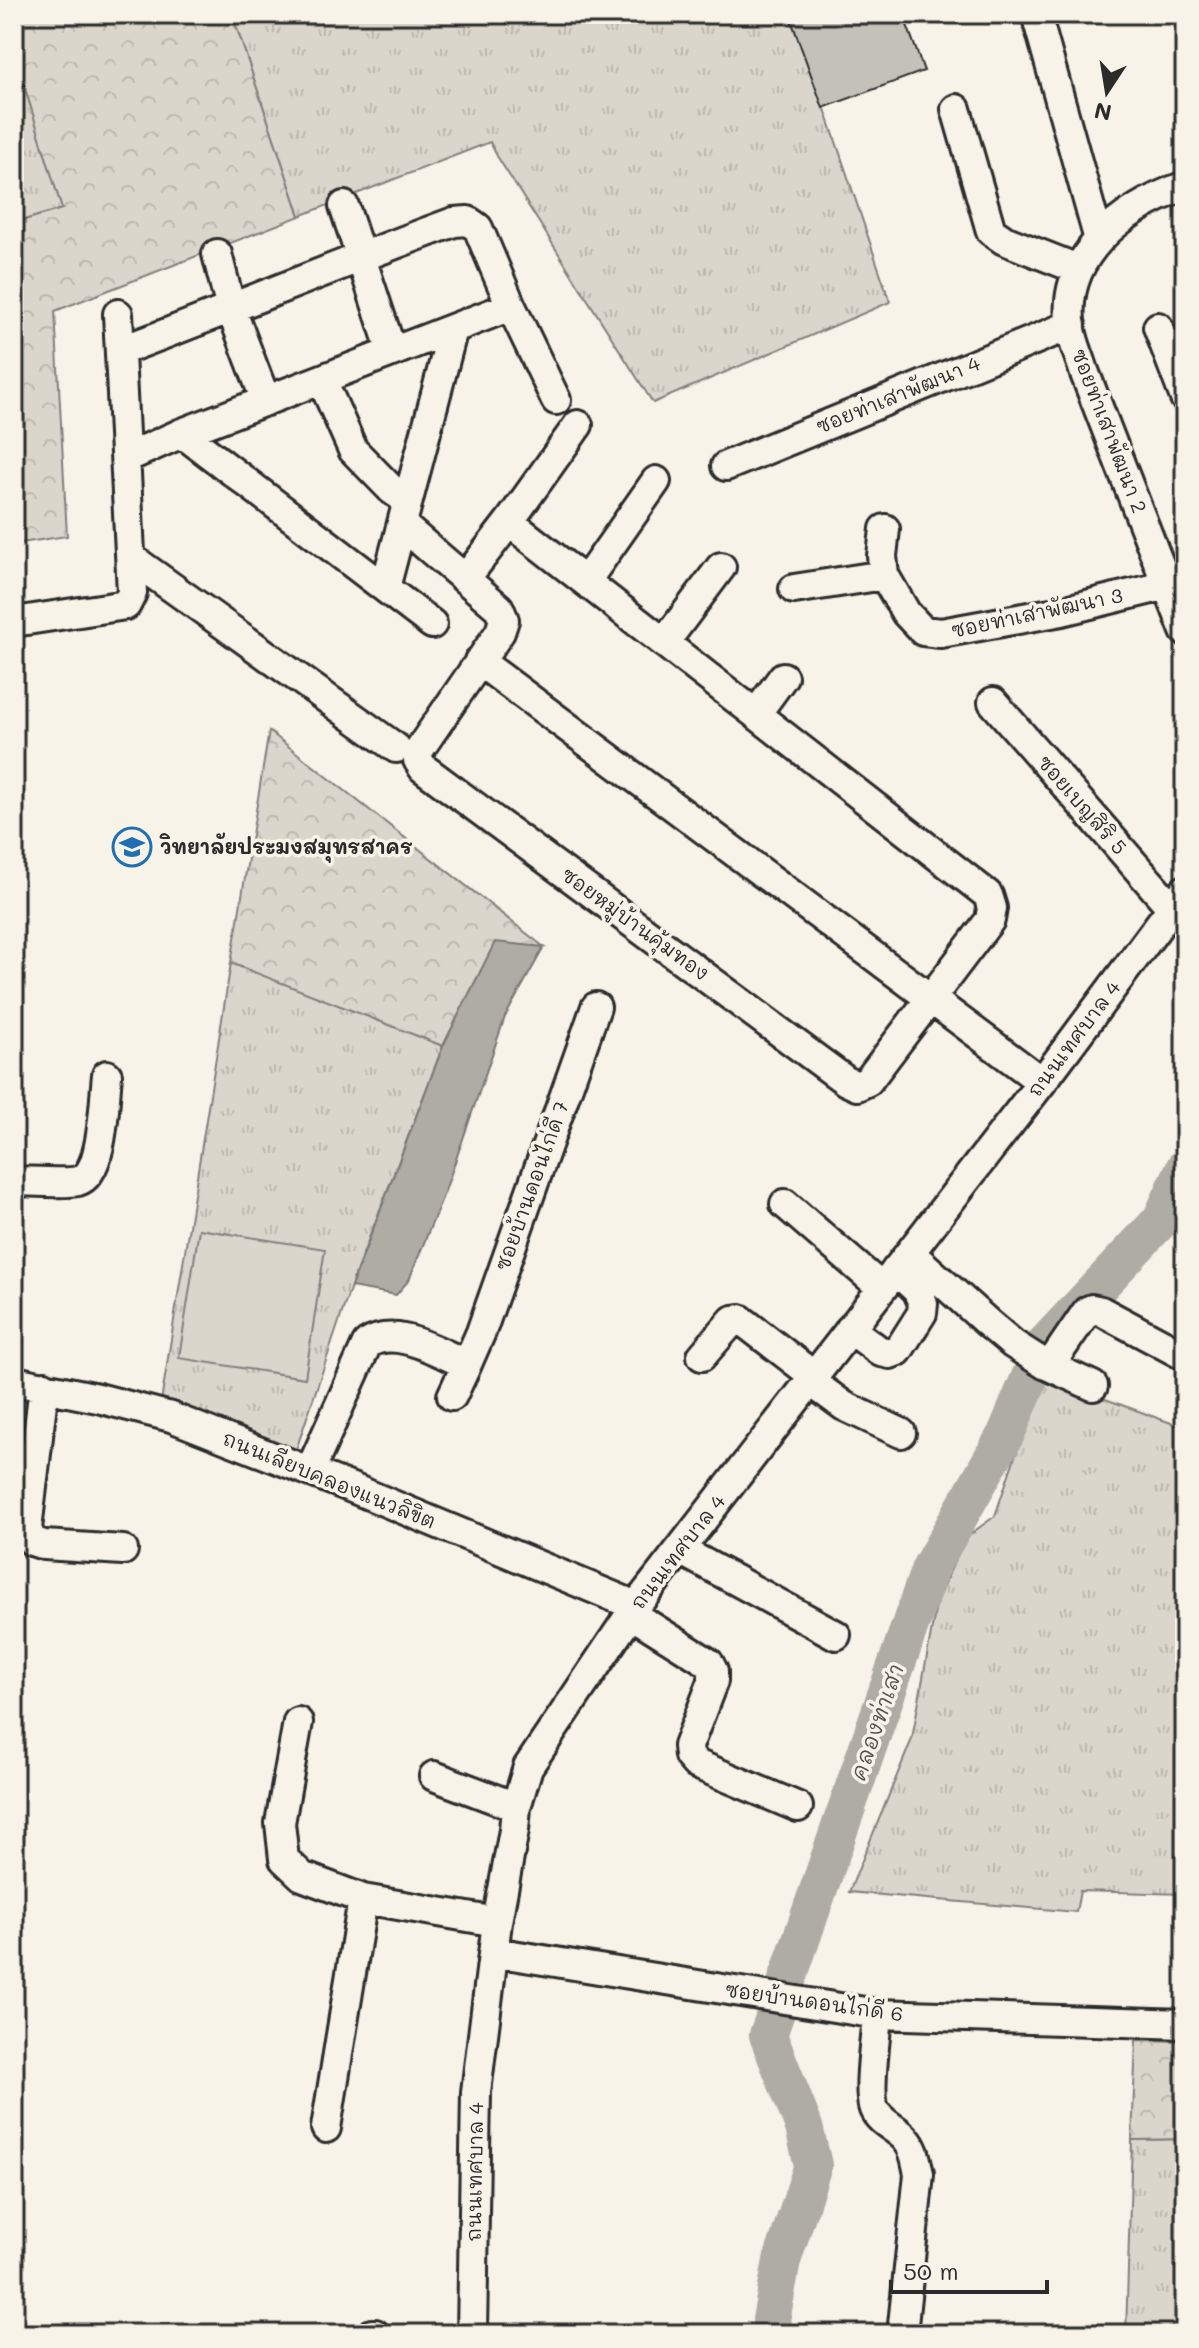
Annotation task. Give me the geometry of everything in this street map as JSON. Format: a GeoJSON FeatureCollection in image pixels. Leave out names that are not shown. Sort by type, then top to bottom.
{"type":"FeatureCollection","features":[{"type":"Feature","properties":{"kind":"street"},"geometry":{"type":"LineString","coordinates":[[1036,14],[1099,240]]}},
{"type":"Feature","properties":{"kind":"street"},"geometry":{"type":"LineString","coordinates":[[956,109],[991,231],[1004,240],[1078,269]]}},
{"type":"Feature","properties":{"kind":"street","name":"ซอยท่าเสาพัฒนา 2"},"geometry":{"type":"LineString","coordinates":[[1185,186],[1134,210],[1109,229],[1088,252],[1074,276],[1070,303],[1071,325],[1084,371],[1185,631]]}},
{"type":"Feature","properties":{"kind":"street"},"geometry":{"type":"LineString","coordinates":[[344,206],[392,352]]}},
{"type":"Feature","properties":{"kind":"street"},"geometry":{"type":"LineString","coordinates":[[120,351],[360,256],[454,222],[468,221],[478,228],[556,400]]}},
{"type":"Feature","properties":{"kind":"street"},"geometry":{"type":"LineString","coordinates":[[217,254],[231,309],[266,401]]}},
{"type":"Feature","properties":{"kind":"street"},"geometry":{"type":"LineString","coordinates":[[126,458],[182,433],[511,306]]}},
{"type":"Feature","properties":{"kind":"street"},"geometry":{"type":"LineString","coordinates":[[14,622],[126,605],[132,593],[118,314]]}},
{"type":"Feature","properties":{"kind":"street","name":"ซอยท่าเสาพัฒนา 4"},"geometry":{"type":"LineString","coordinates":[[726,466],[1071,325]]}},
{"type":"Feature","properties":{"kind":"street"},"geometry":{"type":"LineString","coordinates":[[1158,327],[1185,398]]}},
{"type":"Feature","properties":{"kind":"street"},"geometry":{"type":"LineString","coordinates":[[385,588],[453,329]]}},
{"type":"Feature","properties":{"kind":"street","name":"ซอยหมู่บ้านคุ้มทอง"},"geometry":{"type":"LineString","coordinates":[[322,380],[353,450],[392,490],[405,513],[465,579],[499,608],[504,620],[500,632],[419,750],[418,760],[423,768],[846,1081],[857,1086],[868,1081],[990,920],[992,908],[988,895],[509,522]]}},
{"type":"Feature","properties":{"kind":"street"},"geometry":{"type":"LineString","coordinates":[[465,579],[578,425]]}},
{"type":"Feature","properties":{"kind":"street"},"geometry":{"type":"LineString","coordinates":[[182,433],[432,624]]}},
{"type":"Feature","properties":{"kind":"street"},"geometry":{"type":"LineString","coordinates":[[586,581],[656,481]]}},
{"type":"Feature","properties":{"kind":"street"},"geometry":{"type":"LineString","coordinates":[[794,589],[884,575],[882,556],[885,529]]}},
{"type":"Feature","properties":{"kind":"street"},"geometry":{"type":"LineString","coordinates":[[131,558],[396,748]]}},
{"type":"Feature","properties":{"kind":"street"},"geometry":{"type":"LineString","coordinates":[[664,643],[721,567]]}},
{"type":"Feature","properties":{"kind":"street","name":"ซอยท่าเสาพัฒนา 3"},"geometry":{"type":"LineString","coordinates":[[884,575],[906,613],[923,631],[941,633],[1062,611],[1168,585]]}},
{"type":"Feature","properties":{"kind":"street"},"geometry":{"type":"LineString","coordinates":[[479,661],[1042,1082]]}},
{"type":"Feature","properties":{"kind":"street"},"geometry":{"type":"LineString","coordinates":[[756,714],[783,677]]}},
{"type":"Feature","properties":{"kind":"street","name":"ซอยเบญสิริ 5"},"geometry":{"type":"LineString","coordinates":[[993,702],[1178,899]]}},
{"type":"Feature","properties":{"kind":"street","name":"ถนนเทศบาล 4"},"geometry":{"type":"LineString","coordinates":[[472,2334],[476,2092],[497,1922],[516,1807],[528,1767],[634,1610],[1042,1082],[1178,899]]}},
{"type":"Feature","properties":{"kind":"street","name":"ซอยบ้านดอนไก่ดี 7"},"geometry":{"type":"LineString","coordinates":[[452,1396],[481,1332],[596,1007]]}},
{"type":"Feature","properties":{"kind":"street"},"geometry":{"type":"LineString","coordinates":[[14,1181],[78,1181],[91,1172],[97,1157],[107,1075]]}},
{"type":"Feature","properties":{"kind":"street"},"geometry":{"type":"LineString","coordinates":[[785,1204],[1046,1364],[1093,1386]]}},
{"type":"Feature","properties":{"kind":"street"},"geometry":{"type":"LineString","coordinates":[[850,1329],[881,1352],[890,1354],[898,1351],[922,1313],[923,1303],[917,1290],[896,1270]]}},
{"type":"Feature","properties":{"kind":"street"},"geometry":{"type":"LineString","coordinates":[[1046,1364],[1087,1311],[1092,1309],[1185,1356]]}},
{"type":"Feature","properties":{"kind":"street"},"geometry":{"type":"LineString","coordinates":[[702,1356],[733,1320],[740,1319],[844,1406],[901,1433]]}},
{"type":"Feature","properties":{"kind":"street"},"geometry":{"type":"LineString","coordinates":[[310,1471],[367,1344],[376,1338],[402,1338],[467,1364]]}},
{"type":"Feature","properties":{"kind":"street","name":"ถนนเลียบคลองแนวลิขิต"},"geometry":{"type":"LineString","coordinates":[[14,1381],[171,1417],[310,1471],[634,1610],[709,1663],[713,1671],[713,1681],[688,1746],[689,1756],[696,1764],[798,1807]]}},
{"type":"Feature","properties":{"kind":"street"},"geometry":{"type":"LineString","coordinates":[[44,1386],[27,1529],[32,1541],[44,1545],[123,1550]]}},
{"type":"Feature","properties":{"kind":"street"},"geometry":{"type":"LineString","coordinates":[[680,1550],[836,1635]]}},
{"type":"Feature","properties":{"kind":"street"},"geometry":{"type":"LineString","coordinates":[[298,1722],[280,1823],[284,1859],[302,1876],[363,1899],[497,1922]]}},
{"type":"Feature","properties":{"kind":"street"},"geometry":{"type":"LineString","coordinates":[[434,1776],[516,1807]]}},
{"type":"Feature","properties":{"kind":"street"},"geometry":{"type":"LineString","coordinates":[[326,2128],[363,1899]]}},
{"type":"Feature","properties":{"kind":"street","name":"ซอยบ้านดอนไก่ดี 6"},"geometry":{"type":"LineString","coordinates":[[494,1952],[877,2014],[1185,2024]]}},
{"type":"Feature","properties":{"kind":"street"},"geometry":{"type":"LineString","coordinates":[[877,2014],[872,2095],[875,2111],[905,2137],[915,2152],[919,2174],[902,2334]]}},
{"type":"Feature","properties":{"kind":"green space"},"geometry":{"type":"Polygon","coordinates":[[[14,14],[232,14],[300,216],[55,311],[67,536],[14,544],[14,223],[62,209],[14,52],[14,14]]]}},
{"type":"Feature","properties":{"kind":"green space"},"geometry":{"type":"Polygon","coordinates":[[[232,14],[793,14],[890,302],[653,403],[490,142],[300,216],[232,14]]]}},
{"type":"Feature","properties":{"kind":"green space"},"geometry":{"type":"Polygon","coordinates":[[[14,52],[62,209],[14,223],[14,52]]]}},
{"type":"Feature","properties":{"kind":"green space"},"geometry":{"type":"Polygon","coordinates":[[[269,731],[544,947],[495,943],[443,1046],[231,963],[269,731]]]}},
{"type":"Feature","properties":{"kind":"green space"},"geometry":{"type":"Polygon","coordinates":[[[231,963],[443,1046],[354,1277],[296,1450],[161,1402],[231,963]]]}},
{"type":"Feature","properties":{"kind":"green space"},"geometry":{"type":"Polygon","coordinates":[[[199,1229],[325,1249],[305,1378],[179,1358],[199,1229]]]}},
{"type":"Feature","properties":{"kind":"green space"},"geometry":{"type":"Polygon","coordinates":[[[1042,1376],[1185,1428],[1185,1894],[1080,1891],[1076,1912],[849,1892],[912,1739],[937,1600],[965,1538],[995,1516],[1042,1376]]]}},
{"type":"Feature","properties":{"kind":"green space"},"geometry":{"type":"Polygon","coordinates":[[[1136,2040],[1185,2041],[1185,2139],[1132,2140],[1136,2040]]]}},
{"type":"Feature","properties":{"kind":"green space"},"geometry":{"type":"Polygon","coordinates":[[[1185,2139],[1185,2309],[1173,2334],[1126,2334],[1132,2140],[1185,2139]]]}},
{"type":"Feature","properties":{"kind":"shaded area"},"geometry":{"type":"Polygon","coordinates":[[[495,942],[544,947],[505,1017],[445,1191],[409,1280],[396,1295],[351,1287],[443,1046],[495,942]]]}},
{"type":"Feature","properties":{"kind":"building"},"geometry":{"type":"Polygon","coordinates":[[[789,14],[903,14],[924,71],[823,108],[789,14]]]}},
{"type":"Feature","properties":{"kind":"waterway","name":"คลองท่าเสา"},"geometry":{"type":"LineString","coordinates":[[774,2334],[771,2320],[782,2261],[813,2165],[804,2127],[768,2035],[930,1568],[1006,1434],[1043,1346],[1161,1220],[1185,1167]]}},
{"type":"Feature","properties":{"kind":"place","name":"วิทยาลัยประมงสมุทรสาคร"},"geometry":{"type":"Point","coordinates":[132,847]}}]}
